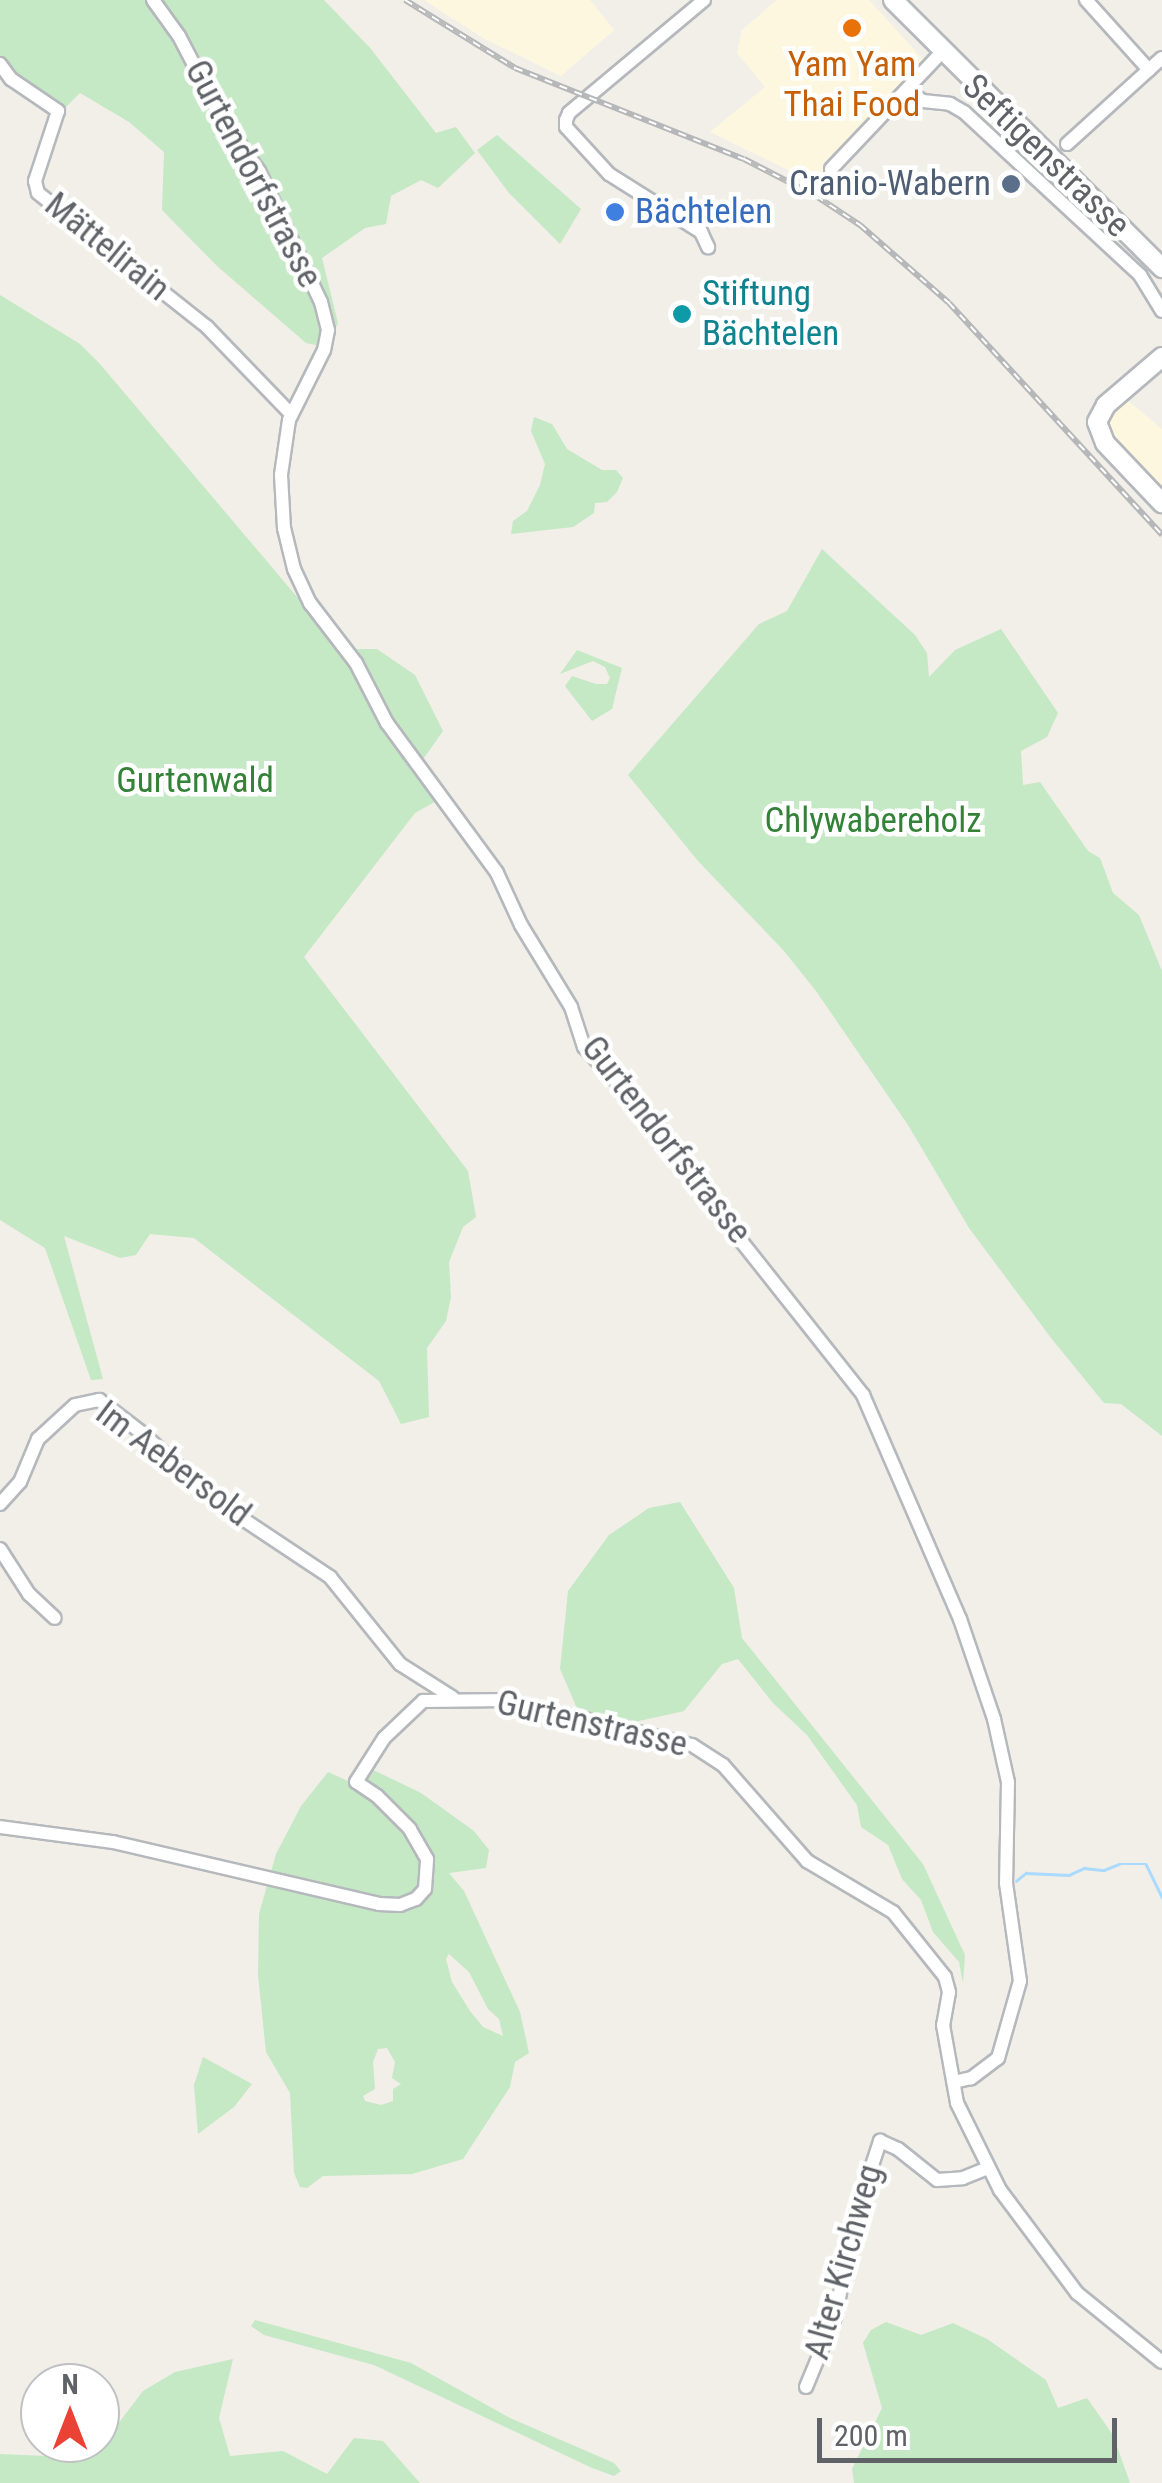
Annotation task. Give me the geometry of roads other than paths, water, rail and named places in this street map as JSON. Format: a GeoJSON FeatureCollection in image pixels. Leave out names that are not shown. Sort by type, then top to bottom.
{"type":"FeatureCollection","features":[{"type":"Feature","properties":{"kind":"main road","name":"Seftigenstrasse"},"geometry":{"type":"LineString","coordinates":[[893,0],[1161,267]]}},
{"type":"Feature","properties":{"kind":"main road"},"geometry":{"type":"LineString","coordinates":[[1162,357],[1106,405],[1097,422],[1105,443],[1162,503]]}},
{"type":"Feature","properties":{"kind":"street","name":"Gurtendorfstrasse"},"geometry":{"type":"LineString","coordinates":[[153,0],[180,36],[222,119],[259,171],[321,302],[327,341],[291,414],[281,475],[284,528],[294,568],[310,603],[356,663],[387,723],[477,840],[571,1007],[584,1047],[658,1127],[703,1192],[864,1395],[960,1619],[1005,1766],[1010,1817],[1006,1883],[1020,1964],[1012,2016],[998,2058],[971,2078],[953,2082]]}},
{"type":"Feature","properties":{"kind":"street"},"geometry":{"type":"LineString","coordinates":[[704,0],[569,113],[566,127],[608,174],[701,232],[708,247]]}},
{"type":"Feature","properties":{"kind":"street"},"geometry":{"type":"LineString","coordinates":[[1086,0],[1149,70]]}},
{"type":"Feature","properties":{"kind":"street"},"geometry":{"type":"LineString","coordinates":[[831,169],[942,53]]}},
{"type":"Feature","properties":{"kind":"street"},"geometry":{"type":"LineString","coordinates":[[1067,144],[1162,58]]}},
{"type":"Feature","properties":{"kind":"street","name":"Mättelirain"},"geometry":{"type":"LineString","coordinates":[[0,64],[11,79],[58,111],[35,180],[38,193],[207,326],[291,414]]}},
{"type":"Feature","properties":{"kind":"street"},"geometry":{"type":"LineString","coordinates":[[907,90],[923,101],[950,104],[964,112],[1140,275],[1162,311]]}},
{"type":"Feature","properties":{"kind":"street","name":"Im Aebersold"},"geometry":{"type":"LineString","coordinates":[[0,1504],[20,1482],[38,1439],[76,1405],[99,1400],[142,1432],[216,1501],[330,1577],[400,1664],[452,1697]]}},
{"type":"Feature","properties":{"kind":"street"},"geometry":{"type":"LineString","coordinates":[[0,1549],[28,1594],[55,1618]]}},
{"type":"Feature","properties":{"kind":"street","name":"Gurtenstrasse"},"geometry":{"type":"LineString","coordinates":[[0,1827],[113,1842],[379,1904],[408,1903],[422,1894],[428,1881],[424,1852],[410,1830],[378,1796],[356,1782],[374,1751],[404,1715],[423,1701],[452,1697],[525,1703],[676,1739],[715,1758],[806,1861],[893,1912],[945,1977],[950,1992],[943,2025],[953,2082],[964,2124],[988,2168],[1053,2267],[1077,2294],[1162,2362]]}},
{"type":"Feature","properties":{"kind":"street","name":"Alter Kirchweg"},"geometry":{"type":"LineString","coordinates":[[806,2387],[831,2332],[858,2208],[880,2141],[937,2180],[963,2178],[988,2168]]}},
{"type":"Feature","properties":{"kind":"waterway"},"geometry":{"type":"LineString","coordinates":[[1016,1881],[1026,1873],[1069,1875],[1084,1868],[1104,1870],[1119,1864],[1146,1864],[1162,1897]]}},
{"type":"Feature","properties":{"kind":"railway"},"geometry":{"type":"LineString","coordinates":[[405,0],[515,68],[744,159],[816,196],[860,225],[949,303],[1162,535]]}},
{"type":"Feature","properties":{"kind":"place","name":"Yam Yam Thai Food"},"geometry":{"type":"Point","coordinates":[852,28]}},
{"type":"Feature","properties":{"kind":"place","name":"Cranio-Wabern"},"geometry":{"type":"Point","coordinates":[1011,184]}},
{"type":"Feature","properties":{"kind":"place","name":"Bächtelen"},"geometry":{"type":"Point","coordinates":[615,212]}},
{"type":"Feature","properties":{"kind":"place","name":"Stiftung Bächtelen"},"geometry":{"type":"Point","coordinates":[682,314]}},
{"type":"Feature","properties":{"kind":"park label","name":"Gurtenwald"},"geometry":{"type":"Point","coordinates":[195,781]}},
{"type":"Feature","properties":{"kind":"park label","name":"Chlywabereholz"},"geometry":{"type":"Point","coordinates":[873,821]}}]}
